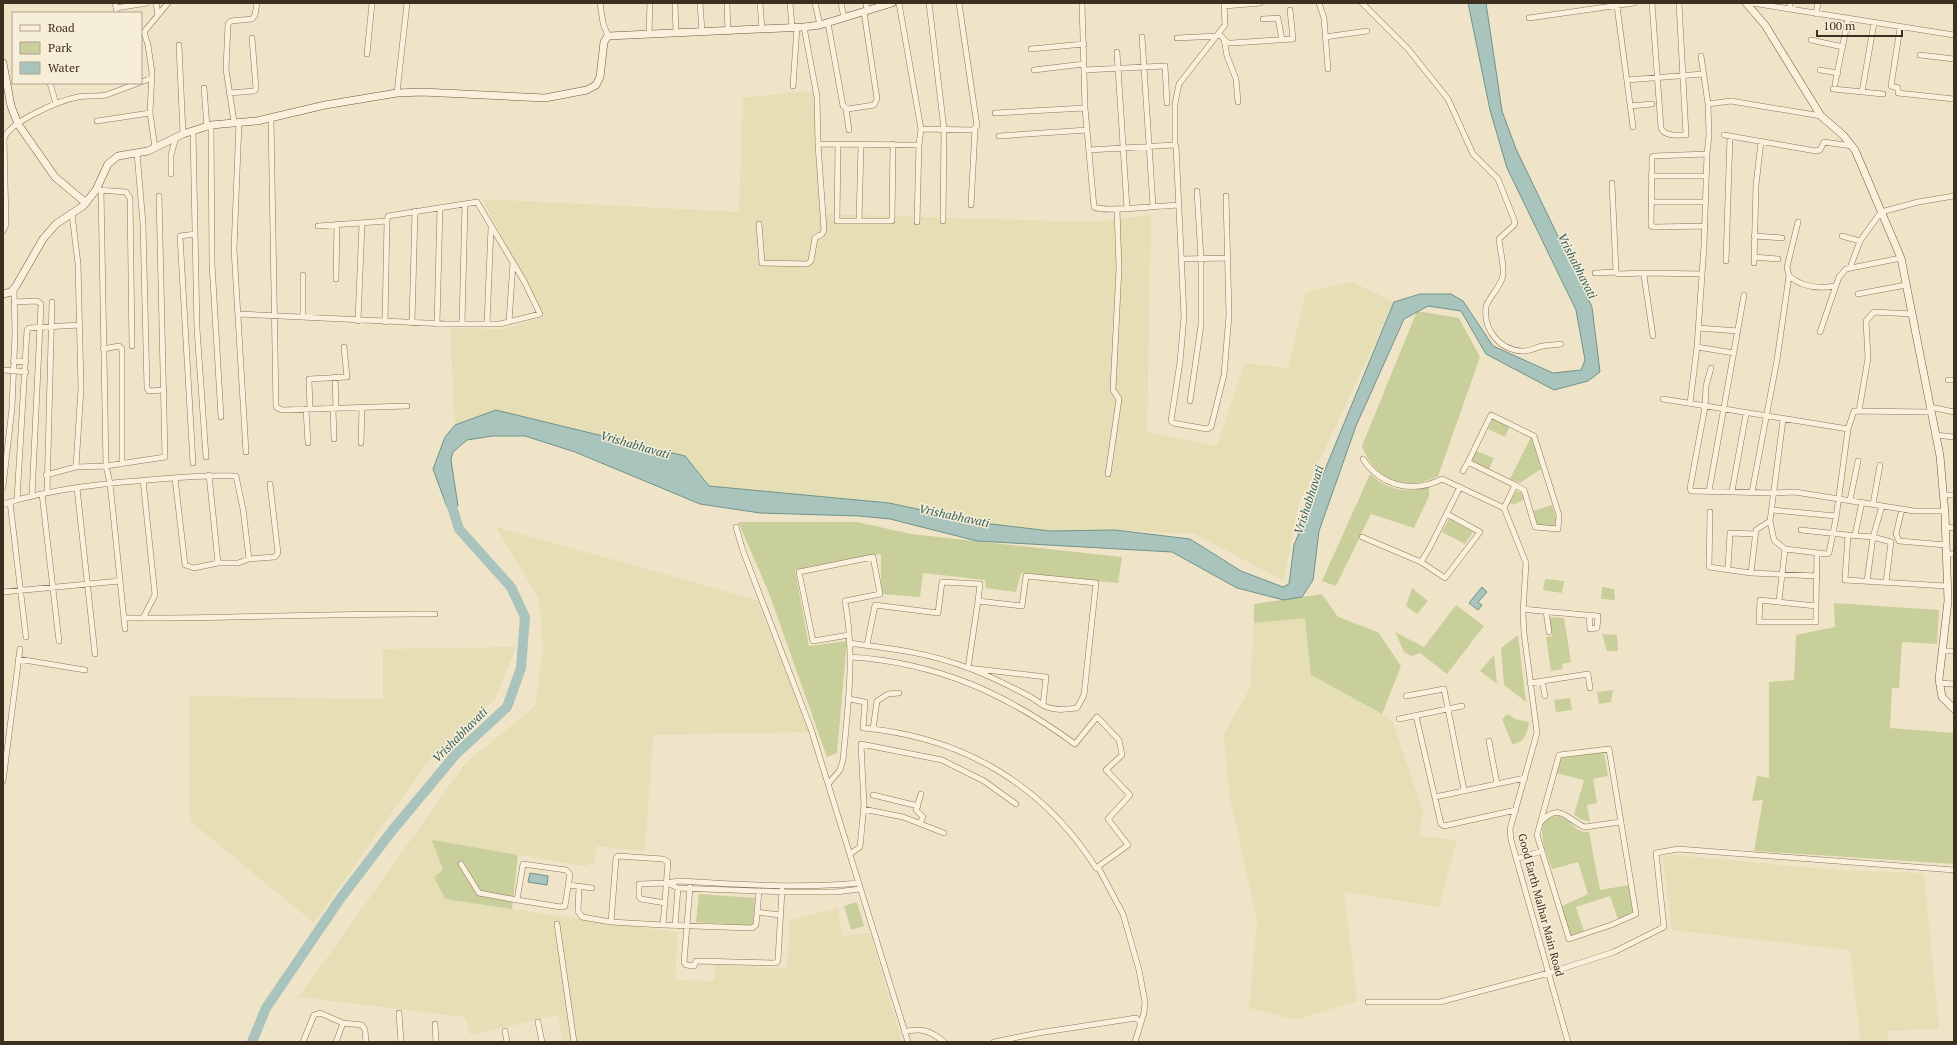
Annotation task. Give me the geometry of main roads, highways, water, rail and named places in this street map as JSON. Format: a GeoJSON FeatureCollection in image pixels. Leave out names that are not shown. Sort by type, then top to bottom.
{"type":"FeatureCollection","features":[{"type":"Feature","properties":{"kind":"water"},"geometry":{"type":"Polygon","coordinates":[[[1468,3],[1486,3],[1502,111],[1516,149],[1592,307],[1600,372],[1588,381],[1554,390],[1486,354],[1461,311],[1428,306],[1404,319],[1356,426],[1319,531],[1313,580],[1302,597],[1284,600],[1237,588],[1172,552],[977,541],[890,519],[859,516],[760,513],[700,504],[575,452],[525,436],[492,436],[467,440],[453,452],[451,460],[458,506],[447,507],[433,469],[445,437],[455,425],[496,410],[685,456],[709,486],[889,503],[983,523],[1050,531],[1115,530],[1190,539],[1241,571],[1283,587],[1289,584],[1294,545],[1394,302],[1420,294],[1451,294],[1463,301],[1493,346],[1553,373],[1581,370],[1585,360],[1576,310],[1507,168],[1490,110],[1468,3]]]}},
{"type":"Feature","properties":{"kind":"water"},"geometry":{"type":"Polygon","coordinates":[[[1482,587],[1487,592],[1478,602],[1482,605],[1478,610],[1469,603],[1482,587]]]}},
{"type":"Feature","properties":{"kind":"water"},"geometry":{"type":"Polygon","coordinates":[[[530,873],[548,876],[547,885],[528,882],[530,873]]]}},
{"type":"Feature","properties":{"kind":"waterway","name":"Vrishabhavati"},"geometry":{"type":"LineString","coordinates":[[252,1042],[266,1008],[340,899],[391,832],[456,754],[507,707],[521,668],[525,617],[511,587],[459,529],[448,494]]}}]}
